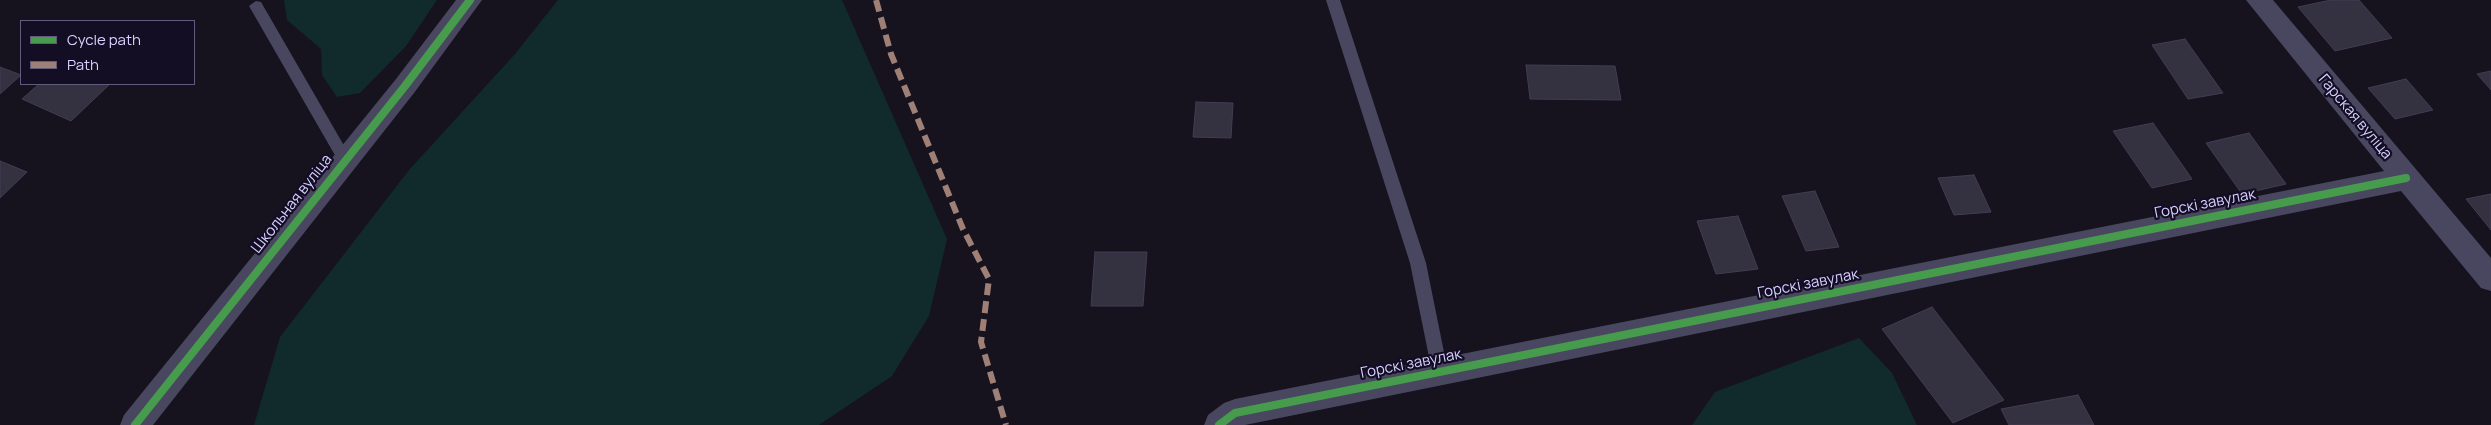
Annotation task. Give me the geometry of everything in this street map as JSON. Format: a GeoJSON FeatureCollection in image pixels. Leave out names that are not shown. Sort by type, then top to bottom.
{"type":"FeatureCollection","features":[{"type":"Feature","properties":{"kind":"street","name":"Школьная вуліца"},"geometry":{"type":"LineString","coordinates":[[136,425],[405,86],[470,0]]}},
{"type":"Feature","properties":{"kind":"street","name":"Гарская вуліца"},"geometry":{"type":"LineString","coordinates":[[2258,0],[2491,279]]}},
{"type":"Feature","properties":{"kind":"street","name":"Горскі завулак"},"geometry":{"type":"LineString","coordinates":[[1219,425],[1235,413],[2406,178]]}},
{"type":"Feature","properties":{"kind":"lane"},"geometry":{"type":"LineString","coordinates":[[1333,0],[1418,264],[1440,372]]}},
{"type":"Feature","properties":{"kind":"lane"},"geometry":{"type":"LineString","coordinates":[[256,6],[345,160]]}},
{"type":"Feature","properties":{"kind":"green space"},"geometry":{"type":"Polygon","coordinates":[[[284,0],[437,0],[406,46],[360,93],[337,97],[322,75],[321,49],[287,20],[284,0]]]}},
{"type":"Feature","properties":{"kind":"green space"},"geometry":{"type":"Polygon","coordinates":[[[558,0],[842,0],[947,239],[929,316],[892,376],[819,425],[254,425],[280,337],[409,170],[515,54],[558,0]]]}},
{"type":"Feature","properties":{"kind":"green space"},"geometry":{"type":"Polygon","coordinates":[[[1859,338],[1892,373],[1917,425],[1692,425],[1715,392],[1859,338]]]}},
{"type":"Feature","properties":{"kind":"building"},"geometry":{"type":"Polygon","coordinates":[[[2331,0],[2359,0],[2392,38],[2335,51],[2298,7],[2331,0]]]}},
{"type":"Feature","properties":{"kind":"building"},"geometry":{"type":"Polygon","coordinates":[[[2185,39],[2223,93],[2188,99],[2152,45],[2185,39]]]}},
{"type":"Feature","properties":{"kind":"building"},"geometry":{"type":"Polygon","coordinates":[[[1526,65],[1615,66],[1621,100],[1530,99],[1526,65]]]}},
{"type":"Feature","properties":{"kind":"building"},"geometry":{"type":"Polygon","coordinates":[[[0,67],[20,75],[20,76],[0,94],[0,67]]]}},
{"type":"Feature","properties":{"kind":"building"},"geometry":{"type":"Polygon","coordinates":[[[2491,71],[2491,90],[2477,74],[2491,71]]]}},
{"type":"Feature","properties":{"kind":"building"},"geometry":{"type":"Polygon","coordinates":[[[2406,79],[2433,110],[2395,119],[2368,88],[2406,79]]]}},
{"type":"Feature","properties":{"kind":"building"},"geometry":{"type":"Polygon","coordinates":[[[38,85],[109,85],[71,121],[22,99],[38,85]]]}},
{"type":"Feature","properties":{"kind":"building"},"geometry":{"type":"Polygon","coordinates":[[[1196,102],[1233,103],[1231,138],[1193,137],[1196,102]]]}},
{"type":"Feature","properties":{"kind":"building"},"geometry":{"type":"Polygon","coordinates":[[[2153,123],[2192,179],[2152,188],[2113,131],[2153,123]]]}},
{"type":"Feature","properties":{"kind":"building"},"geometry":{"type":"Polygon","coordinates":[[[2249,133],[2286,184],[2242,194],[2206,143],[2249,133]]]}},
{"type":"Feature","properties":{"kind":"building"},"geometry":{"type":"Polygon","coordinates":[[[0,161],[27,172],[0,198],[0,161]]]}},
{"type":"Feature","properties":{"kind":"building"},"geometry":{"type":"Polygon","coordinates":[[[1974,175],[1991,212],[1954,215],[1938,178],[1974,175]]]}},
{"type":"Feature","properties":{"kind":"building"},"geometry":{"type":"Polygon","coordinates":[[[1815,191],[1839,247],[1806,251],[1782,196],[1815,191]]]}},
{"type":"Feature","properties":{"kind":"building"},"geometry":{"type":"Polygon","coordinates":[[[2491,194],[2491,230],[2466,199],[2491,194]]]}},
{"type":"Feature","properties":{"kind":"building"},"geometry":{"type":"Polygon","coordinates":[[[1738,216],[1758,269],[1716,274],[1697,221],[1738,216]]]}},
{"type":"Feature","properties":{"kind":"building"},"geometry":{"type":"Polygon","coordinates":[[[1095,252],[1147,252],[1143,306],[1091,306],[1095,252]]]}},
{"type":"Feature","properties":{"kind":"building"},"geometry":{"type":"Polygon","coordinates":[[[1932,307],[2004,400],[1953,423],[1882,329],[1932,307]]]}},
{"type":"Feature","properties":{"kind":"building"},"geometry":{"type":"Polygon","coordinates":[[[2078,395],[2094,425],[2009,425],[2001,409],[2078,395]]]}},
{"type":"Feature","properties":{"kind":"marked path"},"geometry":{"type":"LineString","coordinates":[[876,0],[891,54],[963,229],[989,279],[981,342],[1006,425]]}},
{"type":"Feature","properties":{"kind":"cycle path"},"geometry":{"type":"LineString","coordinates":[[135,425],[405,86],[470,0]]}},
{"type":"Feature","properties":{"kind":"cycle path"},"geometry":{"type":"LineString","coordinates":[[1219,425],[1235,413],[2406,178]]}}]}
